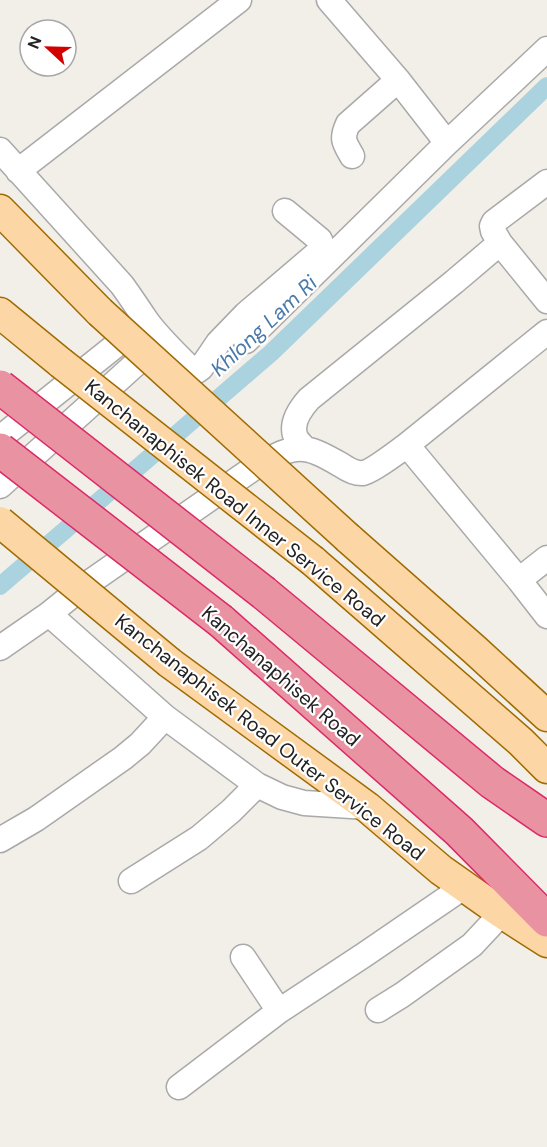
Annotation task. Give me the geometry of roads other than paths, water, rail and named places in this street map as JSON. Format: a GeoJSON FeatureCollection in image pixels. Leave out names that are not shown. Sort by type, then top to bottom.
{"type":"FeatureCollection","features":[{"type":"Feature","properties":{"kind":"highway"},"geometry":{"type":"LineString","coordinates":[[0,387],[264,593],[492,782],[547,820]]}},
{"type":"Feature","properties":{"kind":"highway","name":"Kanchanaphisek Road"},"geometry":{"type":"LineString","coordinates":[[0,450],[221,621],[459,831],[547,920]]}},
{"type":"Feature","properties":{"kind":"main road"},"geometry":{"type":"LineString","coordinates":[[0,210],[100,312],[547,716]]}},
{"type":"Feature","properties":{"kind":"main road","name":"Kanchanaphisek Road Inner Service Road"},"geometry":{"type":"LineString","coordinates":[[0,313],[313,561],[547,768]]}},
{"type":"Feature","properties":{"kind":"main road","name":"Kanchanaphisek Road Outer Service Road"},"geometry":{"type":"LineString","coordinates":[[0,522],[170,663],[367,807],[441,870],[547,942]]}},
{"type":"Feature","properties":{"kind":"street"},"geometry":{"type":"LineString","coordinates":[[18,171],[239,0]]}},
{"type":"Feature","properties":{"kind":"street"},"geometry":{"type":"LineString","coordinates":[[329,0],[398,80],[447,143]]}},
{"type":"Feature","properties":{"kind":"street"},"geometry":{"type":"LineString","coordinates":[[246,341],[447,143],[547,49]]}},
{"type":"Feature","properties":{"kind":"street"},"geometry":{"type":"LineString","coordinates":[[352,156],[344,142],[348,124],[398,80]]}},
{"type":"Feature","properties":{"kind":"street"},"geometry":{"type":"LineString","coordinates":[[0,150],[122,285],[162,339],[190,368],[197,371],[218,343],[246,314],[320,251],[322,246],[320,240],[285,211]]}},
{"type":"Feature","properties":{"kind":"street"},"geometry":{"type":"LineString","coordinates":[[547,182],[494,222],[492,226],[500,243],[547,301]]}},
{"type":"Feature","properties":{"kind":"street"},"geometry":{"type":"LineString","coordinates":[[304,448],[295,437],[294,426],[300,409],[309,399],[500,243]]}},
{"type":"Feature","properties":{"kind":"street"},"geometry":{"type":"LineString","coordinates":[[0,438],[146,320]]}},
{"type":"Feature","properties":{"kind":"street"},"geometry":{"type":"LineString","coordinates":[[367,807],[304,803],[282,797],[257,785],[165,717],[26,630],[80,589],[258,465],[282,452],[304,448],[320,452],[352,471],[363,473],[385,461],[547,332]]}},
{"type":"Feature","properties":{"kind":"street"},"geometry":{"type":"LineString","coordinates":[[0,486],[162,339]]}},
{"type":"Feature","properties":{"kind":"street"},"geometry":{"type":"LineString","coordinates":[[407,445],[547,616]]}},
{"type":"Feature","properties":{"kind":"street"},"geometry":{"type":"LineString","coordinates":[[519,580],[547,558]]}},
{"type":"Feature","properties":{"kind":"street"},"geometry":{"type":"LineString","coordinates":[[0,840],[36,819],[123,758],[140,744],[165,717]]}},
{"type":"Feature","properties":{"kind":"street"},"geometry":{"type":"LineString","coordinates":[[131,881],[199,838],[257,785]]}},
{"type":"Feature","properties":{"kind":"street"},"geometry":{"type":"LineString","coordinates":[[179,1087],[279,1011],[465,886]]}},
{"type":"Feature","properties":{"kind":"street"},"geometry":{"type":"LineString","coordinates":[[378,1011],[472,945],[502,913]]}},
{"type":"Feature","properties":{"kind":"street"},"geometry":{"type":"LineString","coordinates":[[243,957],[279,1011]]}},
{"type":"Feature","properties":{"kind":"waterway","name":"Khlong Lam Ri"},"geometry":{"type":"LineString","coordinates":[[0,586],[271,353],[547,86]]}}]}
